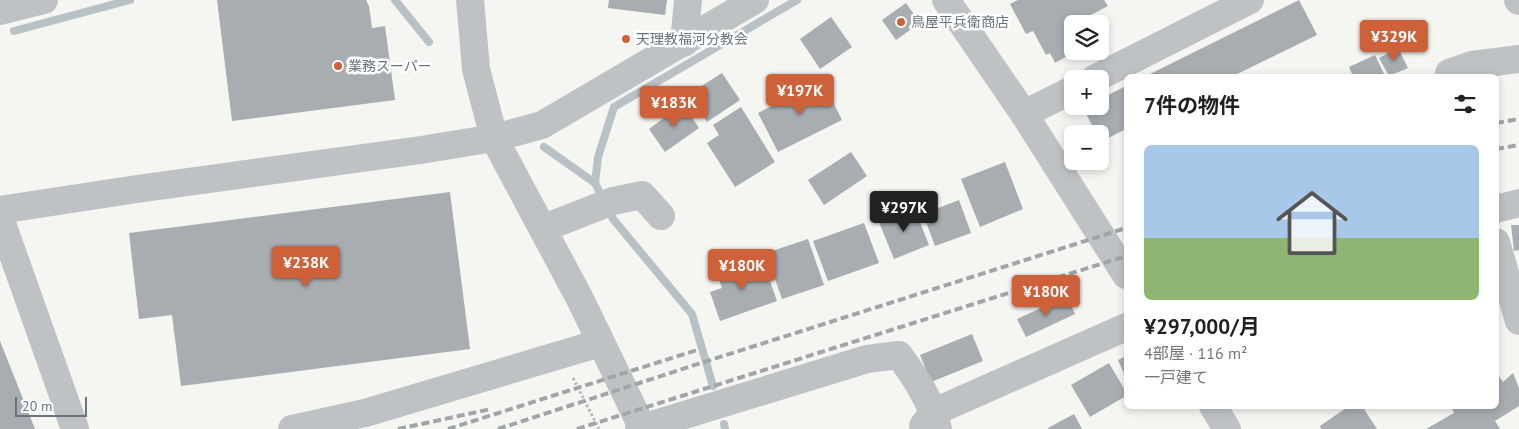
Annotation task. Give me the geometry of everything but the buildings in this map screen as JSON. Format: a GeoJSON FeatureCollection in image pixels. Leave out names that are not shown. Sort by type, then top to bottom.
{"type":"FeatureCollection","features":[{"type":"Feature","properties":{"kind":"street"},"geometry":{"type":"LineString","coordinates":[[0,11],[44,0]]}},
{"type":"Feature","properties":{"kind":"street"},"geometry":{"type":"LineString","coordinates":[[470,0],[476,69],[494,138],[544,228],[580,299],[641,429],[867,359],[899,354],[918,381],[931,423],[1124,328]]}},
{"type":"Feature","properties":{"kind":"street"},"geometry":{"type":"LineString","coordinates":[[684,43],[688,0]]}},
{"type":"Feature","properties":{"kind":"street"},"geometry":{"type":"LineString","coordinates":[[0,210],[146,187],[421,150],[494,138],[542,125],[755,0]]}},
{"type":"Feature","properties":{"kind":"street"},"geometry":{"type":"LineString","coordinates":[[946,0],[1024,114],[1124,272]]}},
{"type":"Feature","properties":{"kind":"street"},"geometry":{"type":"LineString","coordinates":[[1109,71],[1250,0]]}},
{"type":"Feature","properties":{"kind":"street"},"geometry":{"type":"LineString","coordinates":[[1449,74],[1472,65],[1519,60]]}},
{"type":"Feature","properties":{"kind":"street"},"geometry":{"type":"LineString","coordinates":[[1024,114],[1064,94]]}},
{"type":"Feature","properties":{"kind":"street"},"geometry":{"type":"LineString","coordinates":[[544,228],[613,201],[642,195],[661,216]]}},
{"type":"Feature","properties":{"kind":"street"},"geometry":{"type":"LineString","coordinates":[[1499,208],[1519,203]]}},
{"type":"Feature","properties":{"kind":"street"},"geometry":{"type":"LineString","coordinates":[[0,218],[75,429]]}},
{"type":"Feature","properties":{"kind":"street"},"geometry":{"type":"LineString","coordinates":[[1499,252],[1519,321]]}},
{"type":"Feature","properties":{"kind":"street"},"geometry":{"type":"LineString","coordinates":[[292,429],[365,413],[600,343]]}},
{"type":"Feature","properties":{"kind":"street"},"geometry":{"type":"LineString","coordinates":[[1215,409],[1227,429]]}},
{"type":"Feature","properties":{"kind":"path"},"geometry":{"type":"LineString","coordinates":[[561,355],[599,429]]}},
{"type":"Feature","properties":{"kind":"waterway"},"geometry":{"type":"LineString","coordinates":[[14,31],[130,0]]}},
{"type":"Feature","properties":{"kind":"waterway"},"geometry":{"type":"LineString","coordinates":[[395,0],[429,42]]}},
{"type":"Feature","properties":{"kind":"waterway"},"geometry":{"type":"LineString","coordinates":[[713,386],[692,314],[613,219],[595,183],[598,157],[614,107],[797,0]]}},
{"type":"Feature","properties":{"kind":"waterway"},"geometry":{"type":"LineString","coordinates":[[544,147],[595,183]]}},
{"type":"Feature","properties":{"kind":"waterway"},"geometry":{"type":"LineString","coordinates":[[724,424],[725,429]]}},
{"type":"Feature","properties":{"kind":"railway"},"geometry":{"type":"LineString","coordinates":[[1499,122],[1519,119]]}},
{"type":"Feature","properties":{"kind":"railway"},"geometry":{"type":"LineString","coordinates":[[1499,148],[1519,145]]}},
{"type":"Feature","properties":{"kind":"railway"},"geometry":{"type":"LineString","coordinates":[[498,429],[1124,229]]}},
{"type":"Feature","properties":{"kind":"railway"},"geometry":{"type":"LineString","coordinates":[[577,429],[1124,257]]}},
{"type":"Feature","properties":{"kind":"railway"},"geometry":{"type":"LineString","coordinates":[[448,429],[697,350]]}},
{"type":"Feature","properties":{"kind":"railway"},"geometry":{"type":"LineString","coordinates":[[398,429],[491,409]]}},
{"type":"Feature","properties":{"kind":"place","name":"鳥屋平兵衛商店"},"geometry":{"type":"Point","coordinates":[901,22]}},
{"type":"Feature","properties":{"kind":"place","name":"天理教福河分教会"},"geometry":{"type":"Point","coordinates":[626,39]}},
{"type":"Feature","properties":{"kind":"place","name":"業務スーパー"},"geometry":{"type":"Point","coordinates":[338,66]}}]}
